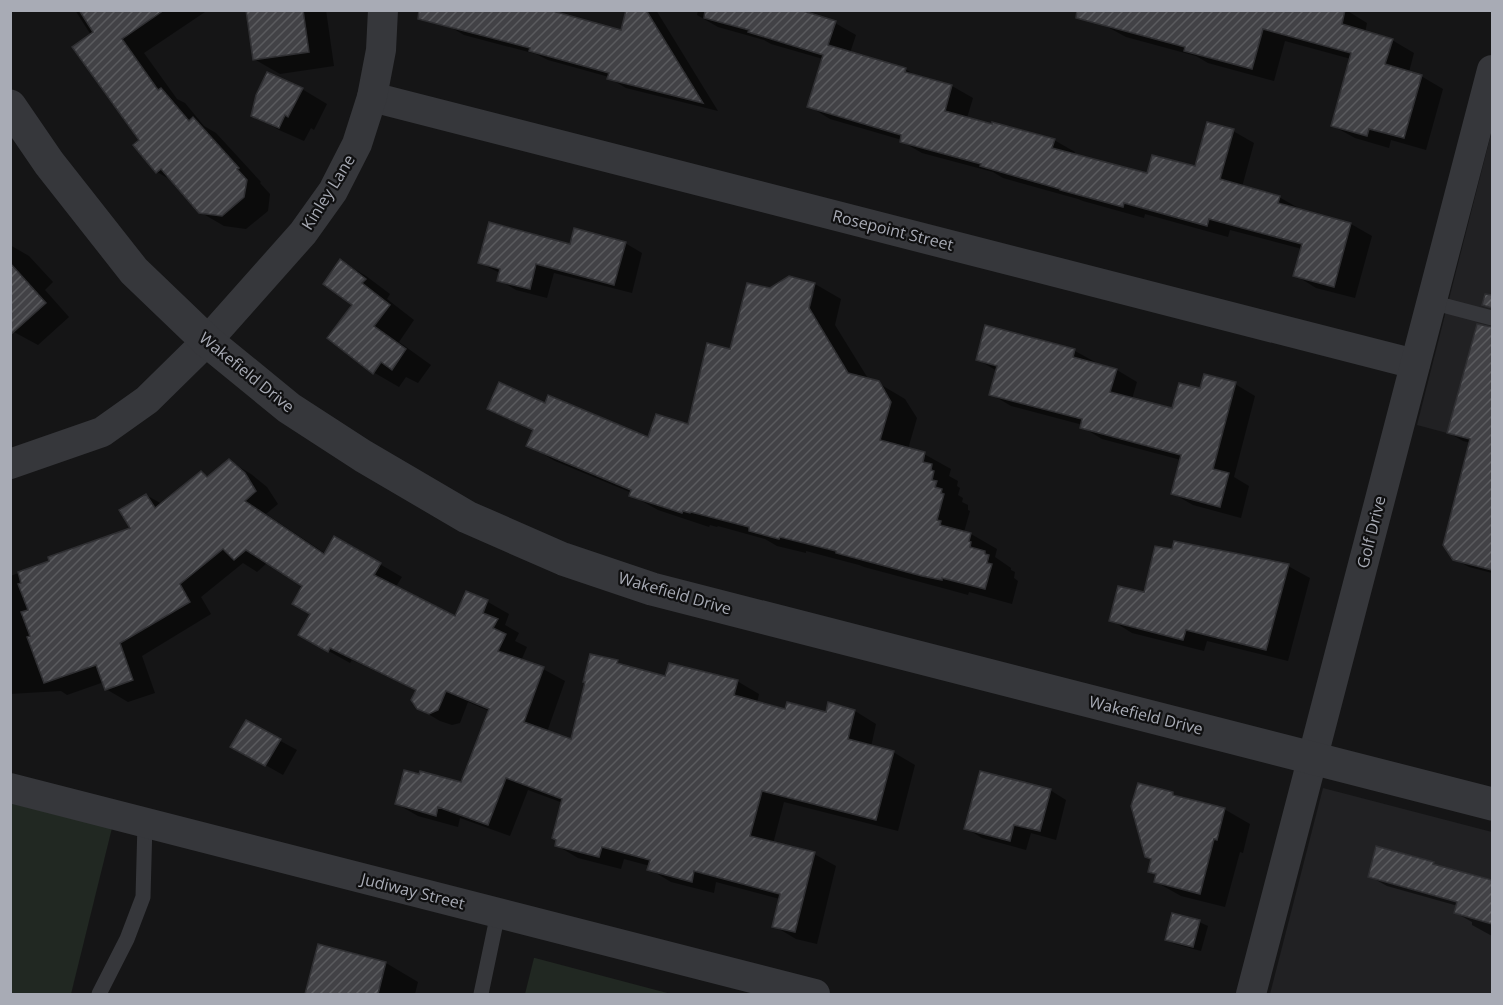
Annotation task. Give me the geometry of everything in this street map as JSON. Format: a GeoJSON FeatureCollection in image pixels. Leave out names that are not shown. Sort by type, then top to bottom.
{"type":"FeatureCollection","features":[{"type":"Feature","properties":{"kind":"street","name":"Kinley Lane"},"geometry":{"type":"LineString","coordinates":[[10,464],[102,432],[147,400],[207,341],[303,233],[333,191],[357,144],[372,97],[381,50],[383,10]]}},
{"type":"Feature","properties":{"kind":"street","name":"Golf Drive"},"geometry":{"type":"LineString","coordinates":[[1251,994],[1414,364],[1488,106],[1492,70]]}},
{"type":"Feature","properties":{"kind":"street","name":"Rosepoint Street"},"geometry":{"type":"LineString","coordinates":[[372,97],[1414,364]]}},
{"type":"Feature","properties":{"kind":"street","name":"Wakefield Drive"},"geometry":{"type":"LineString","coordinates":[[10,106],[49,163],[134,272],[207,341],[289,408],[363,456],[467,517],[563,559],[652,589],[1492,804]]}},
{"type":"Feature","properties":{"kind":"street","name":"Judiway Street"},"geometry":{"type":"LineString","coordinates":[[10,788],[816,994]]}},
{"type":"Feature","properties":{"kind":"lane"},"geometry":{"type":"LineString","coordinates":[[1431,302],[1492,318]]}},
{"type":"Feature","properties":{"kind":"lane"},"geometry":{"type":"LineString","coordinates":[[99,994],[127,939],[143,897],[145,823]]}},
{"type":"Feature","properties":{"kind":"lane"},"geometry":{"type":"LineString","coordinates":[[481,994],[498,913]]}},
{"type":"Feature","properties":{"kind":"shaded area"},"geometry":{"type":"Polygon","coordinates":[[[1492,130],[1492,445],[1417,425],[1492,130]]]}},
{"type":"Feature","properties":{"kind":"shaded area"},"geometry":{"type":"Polygon","coordinates":[[[1323,788],[1492,832],[1492,994],[1270,994],[1323,788]]]}},
{"type":"Feature","properties":{"kind":"shaded area"},"geometry":{"type":"Polygon","coordinates":[[[10,802],[112,828],[71,994],[11,994],[10,802]]]}},
{"type":"Feature","properties":{"kind":"shaded area"},"geometry":{"type":"Polygon","coordinates":[[[535,958],[671,994],[525,994],[535,958]]]}},
{"type":"Feature","properties":{"kind":"building"},"geometry":{"type":"Polygon","coordinates":[[[79,10],[164,10],[122,39],[158,90],[161,88],[189,121],[193,117],[247,180],[244,197],[222,216],[199,213],[161,169],[156,173],[133,145],[139,140],[72,47],[93,32],[79,10]]]}},
{"type":"Feature","properties":{"kind":"building"},"geometry":{"type":"Polygon","coordinates":[[[246,10],[303,10],[309,52],[253,60],[246,10]]]}},
{"type":"Feature","properties":{"kind":"building"},"geometry":{"type":"Polygon","coordinates":[[[419,10],[549,10],[621,30],[626,10],[646,10],[703,103],[607,79],[609,73],[529,51],[530,48],[418,19],[419,10]]]}},
{"type":"Feature","properties":{"kind":"building"},"geometry":{"type":"Polygon","coordinates":[[[705,10],[800,10],[836,21],[828,45],[906,68],[905,72],[952,85],[945,111],[1055,139],[1052,148],[1147,173],[1152,155],[1195,166],[1207,122],[1234,129],[1220,179],[1280,196],[1278,203],[1351,223],[1334,287],[1293,276],[1302,244],[1209,219],[1207,226],[1124,203],[1123,207],[1060,190],[980,166],[981,164],[900,142],[901,135],[807,107],[823,55],[748,32],[749,30],[704,18],[705,10]]]}},
{"type":"Feature","properties":{"kind":"building"},"geometry":{"type":"Polygon","coordinates":[[[1077,10],[1345,10],[1342,24],[1393,39],[1385,64],[1422,75],[1404,138],[1369,129],[1367,136],[1331,126],[1351,53],[1263,29],[1252,69],[1184,51],[1185,47],[1076,18],[1077,10]]]}},
{"type":"Feature","properties":{"kind":"building"},"geometry":{"type":"Polygon","coordinates":[[[267,72],[303,88],[288,117],[285,115],[279,128],[251,116],[256,95],[267,72]]]}},
{"type":"Feature","properties":{"kind":"building"},"geometry":{"type":"Polygon","coordinates":[[[489,222],[570,244],[574,228],[626,242],[614,285],[536,264],[530,289],[497,281],[500,269],[478,263],[489,222]]]}},
{"type":"Feature","properties":{"kind":"building"},"geometry":{"type":"Polygon","coordinates":[[[340,259],[366,279],[362,283],[390,305],[374,326],[406,349],[392,370],[381,362],[373,374],[327,338],[352,305],[323,284],[340,259]]]}},
{"type":"Feature","properties":{"kind":"building"},"geometry":{"type":"Polygon","coordinates":[[[10,263],[46,303],[10,335],[10,263]]]}},
{"type":"Feature","properties":{"kind":"building"},"geometry":{"type":"Polygon","coordinates":[[[789,276],[815,283],[809,308],[848,373],[879,381],[891,402],[880,440],[925,452],[923,462],[932,464],[931,470],[934,471],[932,480],[937,481],[935,487],[942,489],[941,493],[944,494],[937,520],[941,521],[940,525],[971,533],[970,547],[985,551],[985,554],[989,555],[987,563],[992,564],[985,589],[942,578],[942,580],[922,576],[836,553],[836,551],[780,537],[779,539],[749,531],[749,527],[691,512],[683,511],[682,513],[629,496],[631,490],[526,446],[533,430],[487,409],[499,382],[545,403],[548,395],[648,437],[656,414],[688,424],[707,343],[730,349],[747,283],[770,288],[789,276]]]}},
{"type":"Feature","properties":{"kind":"building"},"geometry":{"type":"Polygon","coordinates":[[[1485,294],[1492,295],[1492,308],[1482,305],[1485,294]]]}},
{"type":"Feature","properties":{"kind":"building"},"geometry":{"type":"Polygon","coordinates":[[[1477,324],[1492,327],[1492,570],[1453,560],[1443,545],[1470,439],[1447,433],[1477,324]]]}},
{"type":"Feature","properties":{"kind":"building"},"geometry":{"type":"Polygon","coordinates":[[[985,325],[1075,349],[1073,357],[1117,369],[1110,392],[1172,408],[1179,383],[1200,388],[1204,374],[1236,382],[1213,469],[1229,473],[1220,507],[1171,494],[1181,455],[1080,428],[1082,419],[989,395],[997,366],[976,360],[985,325]]]}},
{"type":"Feature","properties":{"kind":"building"},"geometry":{"type":"Polygon","coordinates":[[[229,459],[245,473],[256,491],[245,501],[324,554],[334,536],[381,563],[374,575],[455,616],[466,591],[488,600],[483,613],[498,619],[493,628],[506,634],[498,651],[544,667],[524,722],[571,739],[590,654],[618,660],[617,663],[665,676],[669,663],[738,680],[734,695],[785,709],[787,702],[826,712],[828,702],[855,710],[848,739],[894,751],[876,820],[762,791],[750,836],[815,852],[795,932],[772,927],[780,894],[694,871],[692,882],[647,870],[650,860],[602,847],[599,857],[555,846],[556,840],[552,838],[562,799],[506,778],[488,825],[438,807],[436,816],[395,804],[404,770],[419,774],[420,771],[461,782],[489,709],[446,691],[438,710],[429,714],[417,709],[411,700],[416,690],[330,648],[328,652],[298,635],[310,614],[292,604],[302,586],[246,550],[234,560],[223,549],[180,584],[190,602],[120,643],[133,680],[105,690],[96,665],[44,683],[27,637],[30,636],[21,612],[28,610],[18,584],[21,583],[18,572],[49,561],[48,557],[130,528],[119,510],[146,494],[155,508],[201,471],[207,477],[229,459]]]}},
{"type":"Feature","properties":{"kind":"building"},"geometry":{"type":"Polygon","coordinates":[[[1174,541],[1289,564],[1266,650],[1186,630],[1183,640],[1109,621],[1118,586],[1144,592],[1155,546],[1172,549],[1174,541]]]}},
{"type":"Feature","properties":{"kind":"building"},"geometry":{"type":"Polygon","coordinates":[[[246,720],[281,739],[265,766],[230,747],[246,720]]]}},
{"type":"Feature","properties":{"kind":"building"},"geometry":{"type":"Polygon","coordinates":[[[980,771],[1051,789],[1040,831],[1014,825],[1010,841],[964,829],[980,771]]]}},
{"type":"Feature","properties":{"kind":"building"},"geometry":{"type":"Polygon","coordinates":[[[1138,783],[1173,792],[1173,795],[1225,808],[1217,840],[1214,839],[1200,894],[1154,882],[1156,874],[1148,872],[1151,859],[1145,857],[1131,806],[1138,783]]]}},
{"type":"Feature","properties":{"kind":"building"},"geometry":{"type":"Polygon","coordinates":[[[1376,846],[1492,880],[1492,924],[1454,913],[1457,902],[1368,877],[1376,846]]]}},
{"type":"Feature","properties":{"kind":"building"},"geometry":{"type":"Polygon","coordinates":[[[1172,913],[1200,920],[1193,947],[1165,940],[1172,913]]]}},
{"type":"Feature","properties":{"kind":"building"},"geometry":{"type":"Polygon","coordinates":[[[318,944],[386,962],[378,994],[305,994],[318,944]]]}}]}
